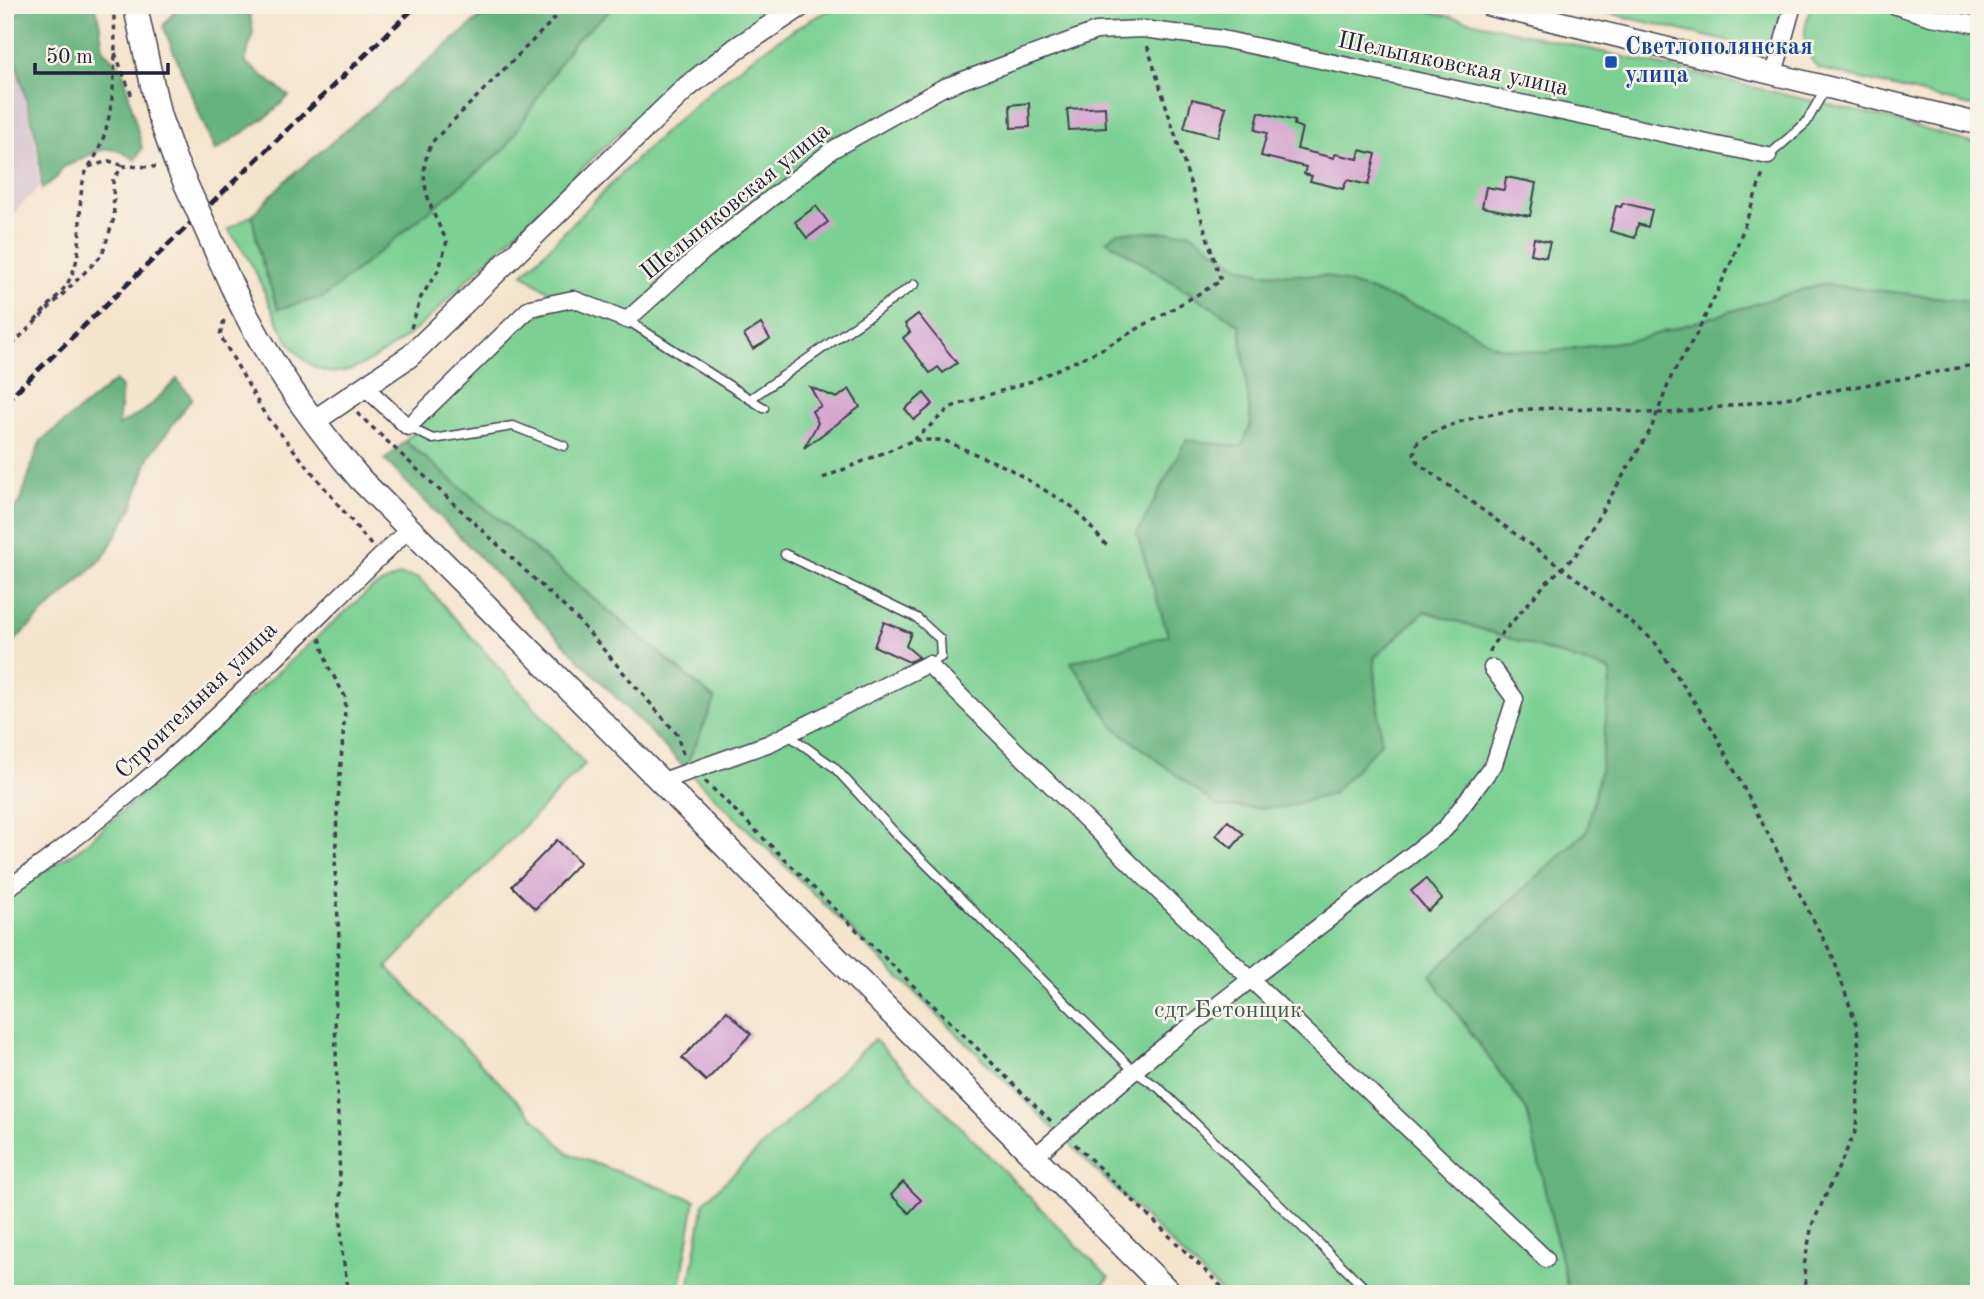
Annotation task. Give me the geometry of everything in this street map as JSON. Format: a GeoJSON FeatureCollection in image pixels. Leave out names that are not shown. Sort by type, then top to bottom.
{"type":"FeatureCollection","features":[{"type":"Feature","properties":{"kind":"main road"},"geometry":{"type":"LineString","coordinates":[[135,5],[159,115],[165,158],[231,284],[254,335],[314,421],[360,479],[1171,1294]]}},
{"type":"Feature","properties":{"kind":"street"},"geometry":{"type":"LineString","coordinates":[[314,421],[410,356],[687,88],[737,48],[802,5]]}},
{"type":"Feature","properties":{"kind":"street"},"geometry":{"type":"LineString","coordinates":[[1489,5],[1979,124]]}},
{"type":"Feature","properties":{"kind":"street"},"geometry":{"type":"LineString","coordinates":[[1774,74],[1793,5]]}},
{"type":"Feature","properties":{"kind":"street"},"geometry":{"type":"LineString","coordinates":[[1893,5],[1931,17],[1978,21]]}},
{"type":"Feature","properties":{"kind":"street","name":"Шельпяковская улица"},"geometry":{"type":"LineString","coordinates":[[627,320],[704,251],[832,150],[942,88],[1096,31],[1143,29],[1222,39],[1768,156]]}},
{"type":"Feature","properties":{"kind":"street"},"geometry":{"type":"LineString","coordinates":[[366,388],[408,427],[530,308],[573,299],[627,320]]}},
{"type":"Feature","properties":{"kind":"street","name":"Строительная улица"},"geometry":{"type":"LineString","coordinates":[[5,890],[68,847],[128,798],[408,530]]}},
{"type":"Feature","properties":{"kind":"street"},"geometry":{"type":"LineString","coordinates":[[660,782],[788,734],[929,664],[1251,978],[1546,1259]]}},
{"type":"Feature","properties":{"kind":"street"},"geometry":{"type":"LineString","coordinates":[[1034,1157],[1134,1070],[1446,829],[1494,764],[1515,699],[1492,668]]}},
{"type":"Feature","properties":{"kind":"lane"},"geometry":{"type":"LineString","coordinates":[[1768,156],[1806,123],[1826,87]]}},
{"type":"Feature","properties":{"kind":"lane"},"geometry":{"type":"LineString","coordinates":[[750,399],[915,284]]}},
{"type":"Feature","properties":{"kind":"lane"},"geometry":{"type":"LineString","coordinates":[[627,320],[764,408]]}},
{"type":"Feature","properties":{"kind":"lane"},"geometry":{"type":"LineString","coordinates":[[408,427],[433,439],[513,426],[564,446]]}},
{"type":"Feature","properties":{"kind":"lane"},"geometry":{"type":"LineString","coordinates":[[785,554],[917,618],[940,639],[941,657],[929,664]]}},
{"type":"Feature","properties":{"kind":"lane"},"geometry":{"type":"LineString","coordinates":[[788,734],[834,767],[894,832],[1134,1070],[1158,1088],[1371,1294]]}},
{"type":"Feature","properties":{"kind":"path"},"geometry":{"type":"LineString","coordinates":[[26,332],[72,275],[82,205],[81,182],[88,167],[100,153],[110,102],[115,53],[113,5]]}},
{"type":"Feature","properties":{"kind":"path"},"geometry":{"type":"LineString","coordinates":[[410,356],[411,325],[421,297],[439,269],[447,241],[432,213],[425,185],[425,155],[434,140],[568,5]]}},
{"type":"Feature","properties":{"kind":"path"},"geometry":{"type":"LineString","coordinates":[[822,478],[915,440],[951,407],[1032,381],[1104,348],[1221,281],[1205,223],[1177,146],[1138,5]]}},
{"type":"Feature","properties":{"kind":"path"},"geometry":{"type":"LineString","coordinates":[[115,53],[135,104]]}},
{"type":"Feature","properties":{"kind":"path"},"geometry":{"type":"LineString","coordinates":[[1492,668],[1489,657],[1491,646],[1575,556],[1651,429],[1671,377],[1697,333],[1731,263],[1754,205],[1768,156]]}},
{"type":"Feature","properties":{"kind":"path"},"geometry":{"type":"LineString","coordinates":[[88,167],[109,161],[124,166],[160,167],[165,158]]}},
{"type":"Feature","properties":{"kind":"path"},"geometry":{"type":"LineString","coordinates":[[5,352],[102,256],[114,218],[113,179],[124,166]]}},
{"type":"Feature","properties":{"kind":"path"},"geometry":{"type":"LineString","coordinates":[[222,313],[225,323],[220,335],[264,413],[380,557]]}},
{"type":"Feature","properties":{"kind":"path"},"geometry":{"type":"LineString","coordinates":[[1807,1294],[1804,1266],[1812,1225],[1856,1130],[1860,1064],[1857,1027],[1837,969],[1746,789],[1675,670],[1643,632],[1588,587],[1560,570],[1418,463],[1414,453],[1418,441],[1434,431],[1480,415],[1520,408],[1657,413],[1761,401],[1979,364]]}},
{"type":"Feature","properties":{"kind":"path"},"geometry":{"type":"LineString","coordinates":[[345,402],[576,618],[677,734],[684,761],[1229,1294]]}},
{"type":"Feature","properties":{"kind":"path"},"geometry":{"type":"LineString","coordinates":[[915,440],[943,440],[1008,468],[1074,508],[1107,546]]}},
{"type":"Feature","properties":{"kind":"path"},"geometry":{"type":"LineString","coordinates":[[318,617],[316,627],[328,666],[346,698],[335,870],[340,937],[335,1018],[342,1252],[349,1294]]}},
{"type":"Feature","properties":{"kind":"shaded area"},"geometry":{"type":"Polygon","coordinates":[[[5,7],[36,148],[39,187],[5,222],[5,7]]]}},
{"type":"Feature","properties":{"kind":"green space"},"geometry":{"type":"Polygon","coordinates":[[[94,5],[98,14],[103,50],[122,68],[142,148],[135,160],[114,150],[98,151],[63,167],[57,177],[42,189],[38,144],[15,57],[11,19],[26,6],[94,5]]]}},
{"type":"Feature","properties":{"kind":"green space"},"geometry":{"type":"Polygon","coordinates":[[[187,5],[248,5],[253,32],[245,62],[289,96],[269,115],[215,151],[163,26],[176,10],[187,5]]]}},
{"type":"Feature","properties":{"kind":"green space"},"geometry":{"type":"Polygon","coordinates":[[[495,5],[616,5],[572,44],[505,149],[324,297],[278,309],[260,256],[252,215],[283,183],[495,5]]]}},
{"type":"Feature","properties":{"kind":"green space"},"geometry":{"type":"Polygon","coordinates":[[[616,5],[776,5],[699,62],[627,125],[406,338],[369,362],[351,370],[324,371],[310,365],[289,342],[251,264],[228,229],[252,215],[260,256],[278,309],[550,76],[572,44],[616,5]]]}},
{"type":"Feature","properties":{"kind":"green space","name":"сдт Бетонщик"},"geometry":{"type":"Polygon","coordinates":[[[840,5],[1401,5],[1886,118],[1979,145],[1979,302],[1821,284],[1640,339],[1542,353],[1497,347],[1445,316],[1327,276],[1261,273],[1238,266],[1189,232],[1107,241],[1240,325],[1251,423],[1242,447],[1137,534],[1168,635],[1381,743],[1374,658],[1425,611],[1611,671],[1601,766],[1587,831],[1430,976],[1527,1111],[1569,1294],[1223,1294],[685,768],[715,699],[405,441],[519,323],[566,303],[523,274],[632,163],[712,90],[753,57],[796,28],[840,5]]]}},
{"type":"Feature","properties":{"kind":"green space"},"geometry":{"type":"Polygon","coordinates":[[[1575,5],[1785,5],[1772,52],[1575,5]]]}},
{"type":"Feature","properties":{"kind":"green space"},"geometry":{"type":"Polygon","coordinates":[[[1812,5],[1864,5],[1979,34],[1979,108],[1817,68],[1808,53],[1805,38],[1806,22],[1812,5]]]}},
{"type":"Feature","properties":{"kind":"green space"},"geometry":{"type":"Polygon","coordinates":[[[1118,232],[1189,232],[1238,266],[1261,273],[1327,276],[1445,316],[1497,347],[1542,353],[1640,339],[1821,284],[1979,302],[1979,1294],[1569,1294],[1527,1111],[1430,975],[1587,831],[1601,766],[1611,671],[1425,611],[1374,658],[1381,743],[1332,794],[1281,808],[1218,807],[1115,728],[1071,662],[1168,635],[1137,534],[1186,440],[1242,447],[1251,423],[1240,325],[1107,240],[1118,232]]]}},
{"type":"Feature","properties":{"kind":"green space"},"geometry":{"type":"Polygon","coordinates":[[[177,379],[192,398],[149,457],[132,508],[103,558],[17,638],[5,654],[5,521],[20,502],[40,442],[115,381],[122,388],[118,426],[148,408],[177,379]]]}},
{"type":"Feature","properties":{"kind":"green space"},"geometry":{"type":"Polygon","coordinates":[[[405,441],[715,700],[685,768],[385,460],[405,441]]]}},
{"type":"Feature","properties":{"kind":"green space"},"geometry":{"type":"Polygon","coordinates":[[[400,575],[419,578],[585,764],[387,967],[569,1154],[695,1200],[679,1294],[5,1294],[5,897],[82,847],[372,588],[400,575]]]}},
{"type":"Feature","properties":{"kind":"green space"},"geometry":{"type":"Polygon","coordinates":[[[874,1039],[1109,1278],[1094,1294],[688,1294],[704,1202],[874,1039]]]}},
{"type":"Feature","properties":{"kind":"building"},"geometry":{"type":"Polygon","coordinates":[[[1192,99],[1226,107],[1218,137],[1184,128],[1192,99]]]}},
{"type":"Feature","properties":{"kind":"building"},"geometry":{"type":"Polygon","coordinates":[[[1029,103],[1030,127],[1011,128],[1010,105],[1029,103]]]}},
{"type":"Feature","properties":{"kind":"building"},"geometry":{"type":"Polygon","coordinates":[[[1105,107],[1106,128],[1069,130],[1067,109],[1105,107]]]}},
{"type":"Feature","properties":{"kind":"building"},"geometry":{"type":"Polygon","coordinates":[[[1259,112],[1295,121],[1294,125],[1302,128],[1297,149],[1334,158],[1335,154],[1358,159],[1360,150],[1376,154],[1368,185],[1347,180],[1343,189],[1310,181],[1312,176],[1304,174],[1306,167],[1261,156],[1267,133],[1255,130],[1259,112]]]}},
{"type":"Feature","properties":{"kind":"building"},"geometry":{"type":"Polygon","coordinates":[[[1506,177],[1536,183],[1530,216],[1482,207],[1486,187],[1504,190],[1506,177]]]}},
{"type":"Feature","properties":{"kind":"building"},"geometry":{"type":"Polygon","coordinates":[[[1623,203],[1652,210],[1648,227],[1638,224],[1635,238],[1610,231],[1616,206],[1621,207],[1623,203]]]}},
{"type":"Feature","properties":{"kind":"building"},"geometry":{"type":"Polygon","coordinates":[[[816,206],[828,222],[807,238],[795,222],[816,206]]]}},
{"type":"Feature","properties":{"kind":"building"},"geometry":{"type":"Polygon","coordinates":[[[1534,238],[1550,242],[1546,257],[1531,254],[1534,238]]]}},
{"type":"Feature","properties":{"kind":"building"},"geometry":{"type":"Polygon","coordinates":[[[918,314],[957,363],[943,373],[938,367],[930,373],[903,338],[910,332],[905,324],[918,314]]]}},
{"type":"Feature","properties":{"kind":"building"},"geometry":{"type":"Polygon","coordinates":[[[761,324],[770,339],[753,349],[744,335],[761,324]]]}},
{"type":"Feature","properties":{"kind":"building"},"geometry":{"type":"Polygon","coordinates":[[[810,387],[837,398],[849,389],[860,407],[804,448],[818,423],[812,411],[821,406],[810,387]]]}},
{"type":"Feature","properties":{"kind":"building"},"geometry":{"type":"Polygon","coordinates":[[[924,393],[933,404],[914,420],[905,409],[924,393]]]}},
{"type":"Feature","properties":{"kind":"building"},"geometry":{"type":"Polygon","coordinates":[[[884,622],[911,633],[906,646],[919,657],[909,662],[874,646],[884,622]]]}},
{"type":"Feature","properties":{"kind":"building"},"geometry":{"type":"Polygon","coordinates":[[[1228,821],[1244,834],[1232,848],[1216,835],[1228,821]]]}},
{"type":"Feature","properties":{"kind":"building"},"geometry":{"type":"Polygon","coordinates":[[[557,840],[580,862],[535,909],[512,886],[557,840]]]}},
{"type":"Feature","properties":{"kind":"building"},"geometry":{"type":"Polygon","coordinates":[[[1426,879],[1442,899],[1428,911],[1411,891],[1426,879]]]}},
{"type":"Feature","properties":{"kind":"building"},"geometry":{"type":"Polygon","coordinates":[[[727,1011],[751,1034],[706,1081],[682,1058],[727,1011]]]}},
{"type":"Feature","properties":{"kind":"building"},"geometry":{"type":"Polygon","coordinates":[[[903,1182],[921,1200],[909,1213],[891,1195],[903,1182]]]}},
{"type":"Feature","properties":{"kind":"railway"},"geometry":{"type":"LineString","coordinates":[[5,402],[417,5]]}},
{"type":"Feature","properties":{"kind":"place","name":"Светлополянская улица"},"geometry":{"type":"Point","coordinates":[1611,62]}}]}
